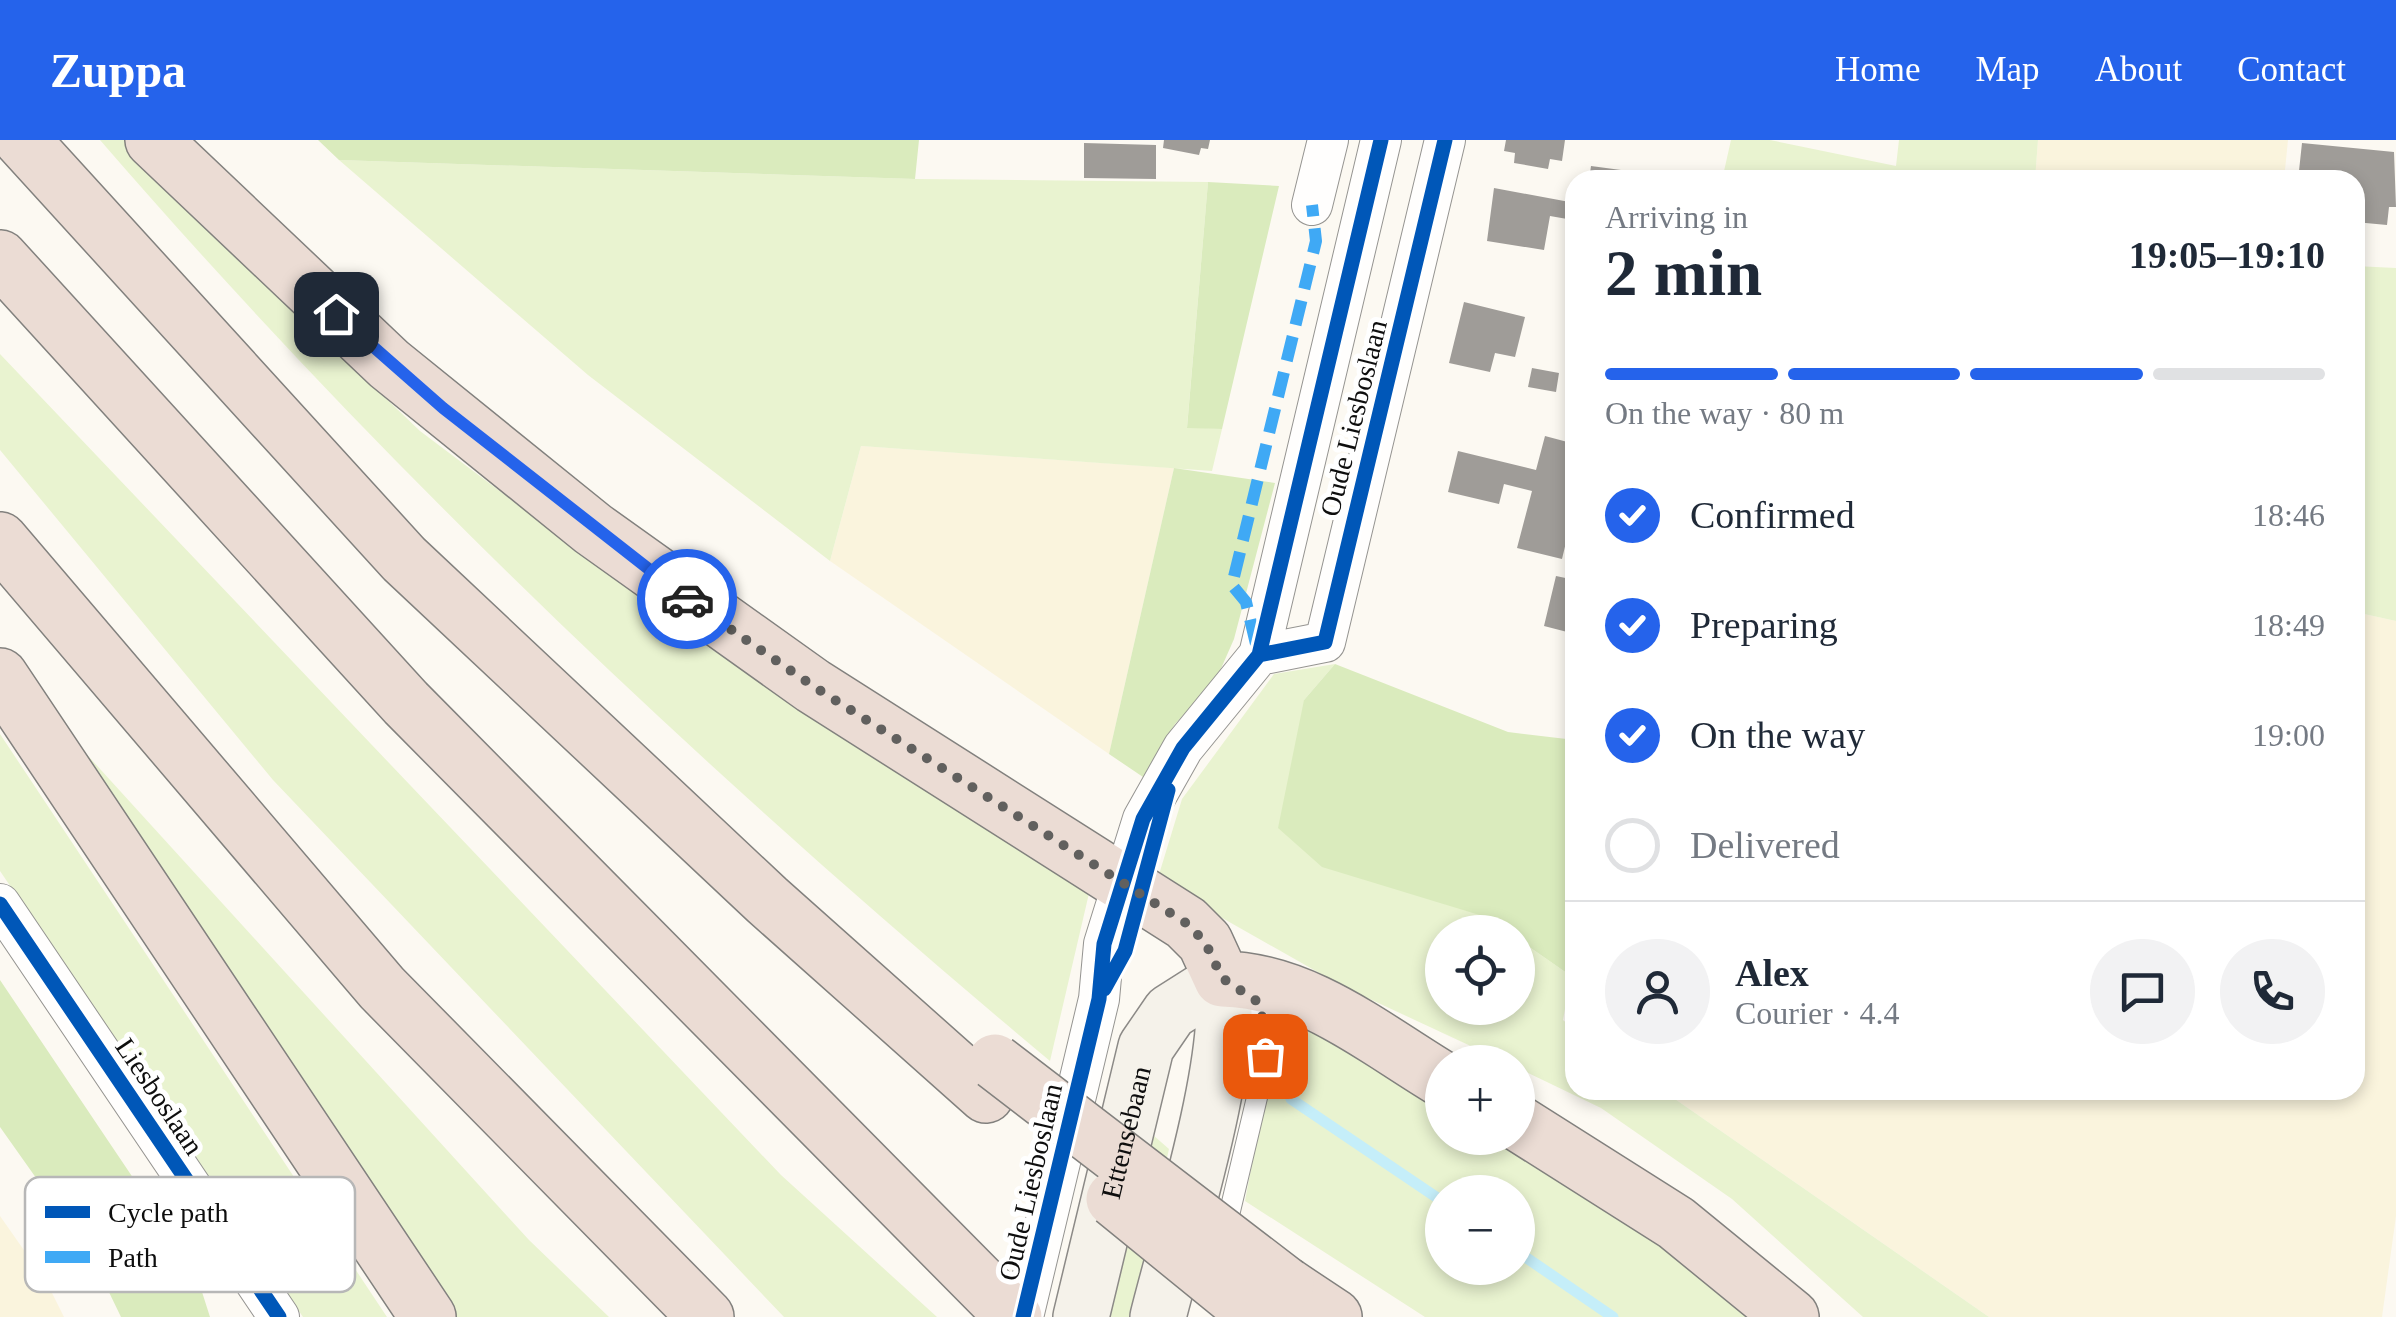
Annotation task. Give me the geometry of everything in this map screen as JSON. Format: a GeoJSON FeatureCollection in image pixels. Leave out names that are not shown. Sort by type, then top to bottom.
{"type":"FeatureCollection","features":[{"type":"Feature","properties":{"kind":"highway"},"geometry":{"type":"LineString","coordinates":[[22,140],[404,560],[766,900],[1273,1301],[1334,1317]]}},
{"type":"Feature","properties":{"kind":"highway"},"geometry":{"type":"LineString","coordinates":[[153,140],[388,364],[593,529],[748,643],[1186,923],[1205,942],[1222,978],[1248,979],[1290,990],[1425,1069]]}},
{"type":"Feature","properties":{"kind":"highway"},"geometry":{"type":"LineString","coordinates":[[0,258],[406,702],[1014,1317]]}},
{"type":"Feature","properties":{"kind":"highway"},"geometry":{"type":"LineString","coordinates":[[0,540],[382,988],[706,1317]]}},
{"type":"Feature","properties":{"kind":"highway"},"geometry":{"type":"LineString","coordinates":[[0,676],[335,1177]]}},
{"type":"Feature","properties":{"kind":"highway"},"geometry":{"type":"LineString","coordinates":[[1535,1134],[1676,1224],[1792,1317]]}},
{"type":"Feature","properties":{"kind":"highway"},"geometry":{"type":"LineString","coordinates":[[355,1208],[428,1317]]}},
{"type":"Feature","properties":{"kind":"main road","name":"Ettensebaan"},"geometry":{"type":"LineString","coordinates":[[1080,1317],[1146,1047],[1170,1012],[1222,978]]}},
{"type":"Feature","properties":{"kind":"main road"},"geometry":{"type":"LineString","coordinates":[[1158,1317],[1214,1082],[1224,1014],[1222,978]]}},
{"type":"Feature","properties":{"kind":"street"},"geometry":{"type":"LineString","coordinates":[[1312,206],[1328,140]]}},
{"type":"Feature","properties":{"kind":"street","name":"Oude Liesboslaan"},"geometry":{"type":"LineString","coordinates":[[1023,1317],[1098,999],[1125,951],[1132,889],[1170,775],[1182,748],[1259,655],[1381,140]]}},
{"type":"Feature","properties":{"kind":"street","name":"Oude Liesboslaan"},"geometry":{"type":"LineString","coordinates":[[1259,655],[1324,642],[1445,140]]}},
{"type":"Feature","properties":{"kind":"street","name":"Liesboslaan"},"geometry":{"type":"LineString","coordinates":[[0,904],[184,1177]]}},
{"type":"Feature","properties":{"kind":"street","name":"Liesboslaan"},"geometry":{"type":"LineString","coordinates":[[262,1292],[279,1317]]}},
{"type":"Feature","properties":{"kind":"lane"},"geometry":{"type":"LineString","coordinates":[[1210,1298],[1266,1046],[1258,1002],[1222,978]]}},
{"type":"Feature","properties":{"kind":"shaded area"},"geometry":{"type":"Polygon","coordinates":[[[2038,140],[2288,140],[2285,170],[2036,170],[2038,140]]]}},
{"type":"Feature","properties":{"kind":"shaded area"},"geometry":{"type":"Polygon","coordinates":[[[861,446],[1174,468],[1109,754],[830,561],[861,446]]]}},
{"type":"Feature","properties":{"kind":"shaded area"},"geometry":{"type":"Polygon","coordinates":[[[2365,614],[2396,621],[2396,1216],[2382,1317],[1989,1317],[1676,1100],[2365,1100],[2365,614]]]}},
{"type":"Feature","properties":{"kind":"shaded area"},"geometry":{"type":"Polygon","coordinates":[[[0,1216],[25,1252],[25,1292],[52,1292],[64,1317],[0,1317],[0,1216]]]}},
{"type":"Feature","properties":{"kind":"green space"},"geometry":{"type":"Polygon","coordinates":[[[100,140],[126,140],[283,300],[420,431],[703,644],[1090,889],[1050,1061],[799,845],[556,620],[323,385],[100,140]]]}},
{"type":"Feature","properties":{"kind":"green space"},"geometry":{"type":"Polygon","coordinates":[[[318,140],[919,140],[915,179],[339,160],[318,140]]]}},
{"type":"Feature","properties":{"kind":"green space"},"geometry":{"type":"Polygon","coordinates":[[[1731,140],[1770,140],[1896,166],[1899,140],[2038,140],[2036,170],[1724,170],[1731,140]]]}},
{"type":"Feature","properties":{"kind":"green space"},"geometry":{"type":"Polygon","coordinates":[[[339,160],[915,179],[1208,182],[1187,427],[1222,429],[1212,471],[861,446],[830,561],[588,375],[339,160]]]}},
{"type":"Feature","properties":{"kind":"green space"},"geometry":{"type":"Polygon","coordinates":[[[1208,182],[1279,186],[1222,429],[1187,428],[1208,182]]]}},
{"type":"Feature","properties":{"kind":"green space"},"geometry":{"type":"Polygon","coordinates":[[[2365,266],[2396,268],[2396,621],[2365,614],[2365,266]]]}},
{"type":"Feature","properties":{"kind":"green space"},"geometry":{"type":"Polygon","coordinates":[[[0,354],[781,1175],[937,1317],[784,1317],[273,780],[0,450],[0,354]]]}},
{"type":"Feature","properties":{"kind":"green space"},"geometry":{"type":"Polygon","coordinates":[[[1174,468],[1275,483],[1234,639],[1216,680],[1175,724],[1143,777],[1109,754],[1174,468]]]}},
{"type":"Feature","properties":{"kind":"green space"},"geometry":{"type":"Polygon","coordinates":[[[1335,664],[1304,700],[1484,915],[1425,915],[1425,1025],[1344,987],[1157,881],[1182,799],[1274,674],[1335,664]]]}},
{"type":"Feature","properties":{"kind":"green space"},"geometry":{"type":"Polygon","coordinates":[[[1335,664],[1508,732],[1565,739],[1565,972],[1535,951],[1535,915],[1479,915],[1322,867],[1278,828],[1304,700],[1335,664]]]}},
{"type":"Feature","properties":{"kind":"green space"},"geometry":{"type":"Polygon","coordinates":[[[19,680],[529,1240],[609,1317],[450,1317],[19,680]]]}},
{"type":"Feature","properties":{"kind":"green space"},"geometry":{"type":"Polygon","coordinates":[[[0,734],[294,1177],[208,1177],[0,871],[0,734]]]}},
{"type":"Feature","properties":{"kind":"green space"},"geometry":{"type":"Polygon","coordinates":[[[1535,951],[1565,972],[1565,1091],[1535,1076],[1535,1045],[1469,1045],[1426,1025],[1535,1025],[1535,951]]]}},
{"type":"Feature","properties":{"kind":"green space"},"geometry":{"type":"Polygon","coordinates":[[[0,980],[132,1177],[35,1177],[0,1127],[0,980]]]}},
{"type":"Feature","properties":{"kind":"green space"},"geometry":{"type":"Polygon","coordinates":[[[1279,1018],[1313,1026],[1425,1089],[1425,1155],[1532,1155],[1765,1317],[1425,1317],[1245,1201],[1279,1018]]]}},
{"type":"Feature","properties":{"kind":"green space"},"geometry":{"type":"Polygon","coordinates":[[[1584,1100],[1676,1100],[1989,1317],[1863,1317],[1732,1199],[1584,1100]]]}},
{"type":"Feature","properties":{"kind":"green space"},"geometry":{"type":"Polygon","coordinates":[[[1145,1128],[1169,1149],[1131,1317],[1101,1317],[1145,1128]]]}},
{"type":"Feature","properties":{"kind":"green space"},"geometry":{"type":"Polygon","coordinates":[[[355,1269],[387,1317],[303,1317],[286,1292],[355,1292],[355,1269]]]}},
{"type":"Feature","properties":{"kind":"green space"},"geometry":{"type":"Polygon","coordinates":[[[109,1292],[202,1292],[210,1317],[121,1317],[109,1292]]]}},
{"type":"Feature","properties":{"kind":"building"},"geometry":{"type":"Polygon","coordinates":[[[1164,140],[1210,140],[1208,149],[1201,148],[1199,155],[1163,148],[1164,140]]]}},
{"type":"Feature","properties":{"kind":"building"},"geometry":{"type":"Polygon","coordinates":[[[1506,140],[1565,140],[1562,161],[1550,159],[1548,169],[1514,163],[1515,153],[1504,151],[1506,140]]]}},
{"type":"Feature","properties":{"kind":"building"},"geometry":{"type":"Polygon","coordinates":[[[1084,143],[1156,145],[1156,179],[1084,178],[1084,143]]]}},
{"type":"Feature","properties":{"kind":"building"},"geometry":{"type":"Polygon","coordinates":[[[2302,143],[2394,152],[2396,207],[2389,207],[2387,225],[2365,223],[2365,170],[2299,170],[2302,143]]]}},
{"type":"Feature","properties":{"kind":"building"},"geometry":{"type":"Polygon","coordinates":[[[1494,188],[1565,201],[1565,219],[1550,216],[1544,250],[1487,241],[1494,188]]]}},
{"type":"Feature","properties":{"kind":"building"},"geometry":{"type":"Polygon","coordinates":[[[1464,302],[1525,317],[1515,357],[1495,353],[1490,372],[1449,363],[1464,302]]]}},
{"type":"Feature","properties":{"kind":"building"},"geometry":{"type":"Polygon","coordinates":[[[1532,368],[1559,373],[1556,392],[1528,387],[1532,368]]]}},
{"type":"Feature","properties":{"kind":"building"},"geometry":{"type":"Polygon","coordinates":[[[1545,436],[1565,441],[1562,559],[1517,548],[1532,491],[1504,484],[1499,504],[1448,492],[1458,451],[1536,470],[1545,436]]]}},
{"type":"Feature","properties":{"kind":"building"},"geometry":{"type":"Polygon","coordinates":[[[1556,576],[1565,578],[1565,631],[1544,626],[1556,576]]]}},
{"type":"Feature","properties":{"kind":"waterway"},"geometry":{"type":"LineString","coordinates":[[1291,1099],[1425,1190]]}},
{"type":"Feature","properties":{"kind":"waterway"},"geometry":{"type":"LineString","coordinates":[[1535,1264],[1613,1317]]}},
{"type":"Feature","properties":{"kind":"marked path"},"geometry":{"type":"LineString","coordinates":[[1256,644],[1246,602],[1232,585],[1316,241],[1312,205]]}},
{"type":"Feature","properties":{"kind":"cycle path"},"geometry":{"type":"LineString","coordinates":[[1023,1317],[1099,999],[1104,944],[1143,819],[1183,748],[1259,655],[1381,140]]}},
{"type":"Feature","properties":{"kind":"cycle path"},"geometry":{"type":"LineString","coordinates":[[1259,655],[1325,642],[1445,140]]}},
{"type":"Feature","properties":{"kind":"cycle path"},"geometry":{"type":"LineString","coordinates":[[1104,989],[1125,951],[1168,790]]}},
{"type":"Feature","properties":{"kind":"cycle path"},"geometry":{"type":"LineString","coordinates":[[0,904],[184,1177]]}},
{"type":"Feature","properties":{"kind":"cycle path"},"geometry":{"type":"LineString","coordinates":[[262,1292],[279,1317]]}},
{"type":"Feature","properties":{"kind":"way so far"},"geometry":{"type":"LineString","coordinates":[[687,599],[813,686],[1186,923],[1205,942],[1222,978],[1258,1002],[1264,1024],[1265,1056]]}},
{"type":"Feature","properties":{"kind":"route"},"geometry":{"type":"LineString","coordinates":[[336,314],[388,364],[593,529],[687,599]]}}]}
